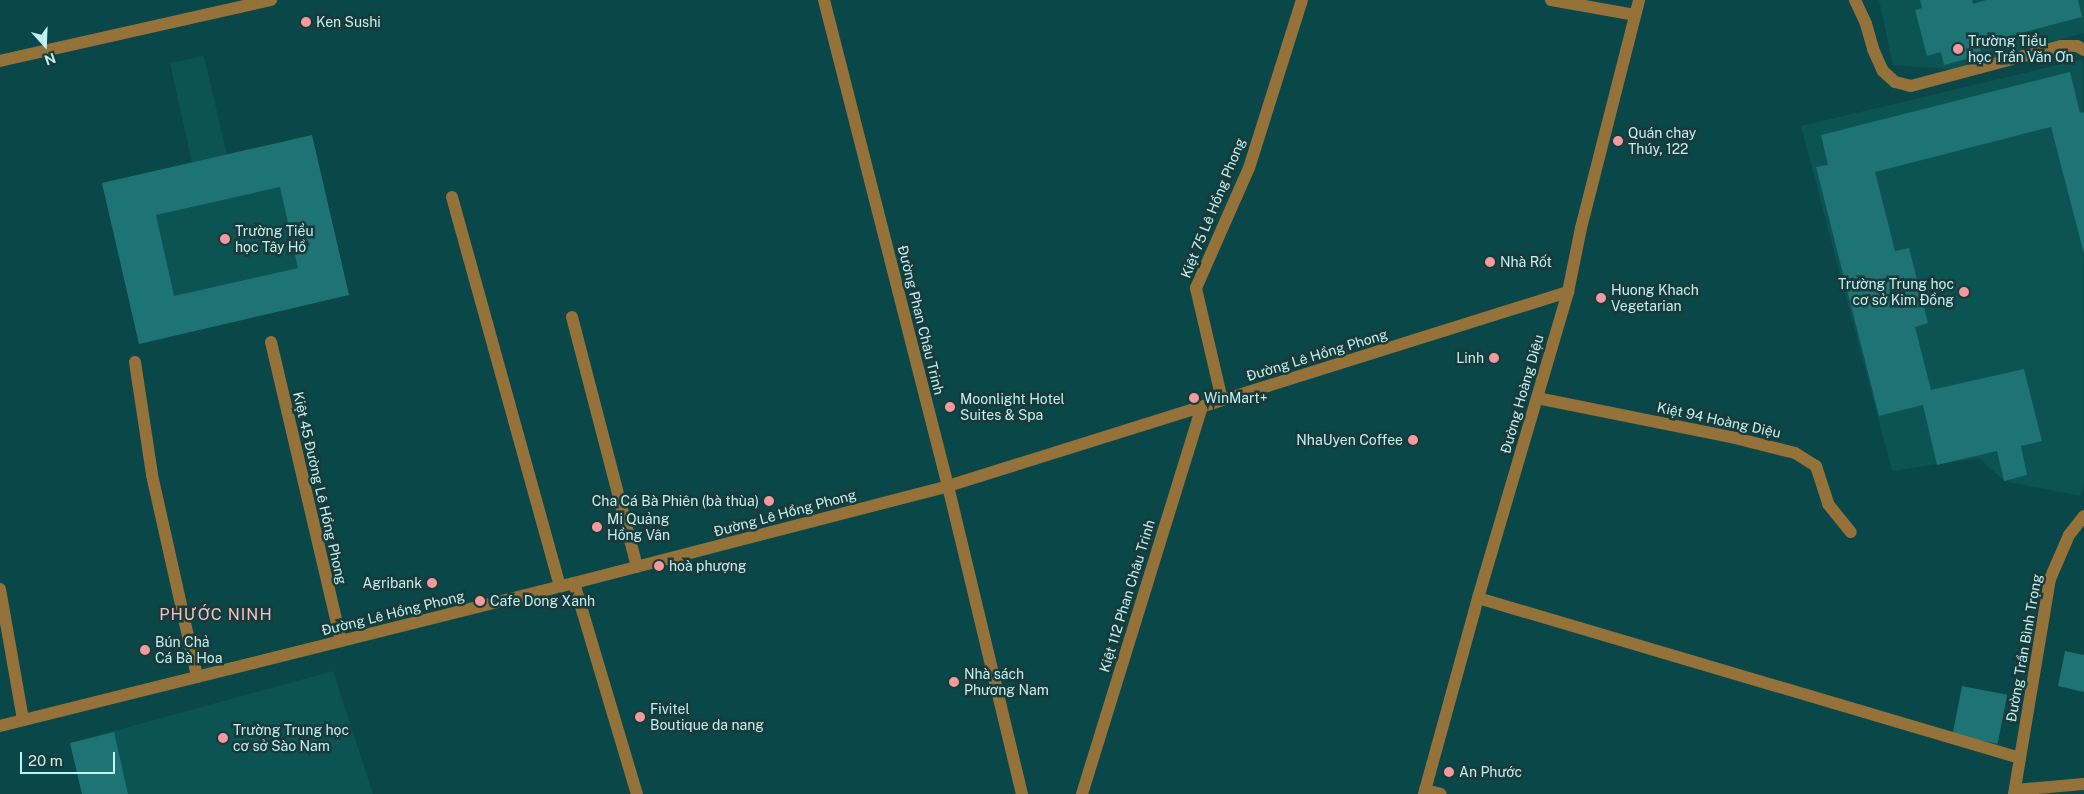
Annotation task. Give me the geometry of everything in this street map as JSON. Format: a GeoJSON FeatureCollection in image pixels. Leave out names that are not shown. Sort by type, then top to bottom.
{"type":"FeatureCollection","features":[{"type":"Feature","properties":{"kind":"street"},"geometry":{"type":"LineString","coordinates":[[0,61],[270,0]]}},
{"type":"Feature","properties":{"kind":"street","name":"Đường Phan Châu Trinh"},"geometry":{"type":"LineString","coordinates":[[824,0],[948,486],[1022,794]]}},
{"type":"Feature","properties":{"kind":"street","name":"Kiệt 75 Lê Hồng Phong"},"geometry":{"type":"LineString","coordinates":[[1222,400],[1196,288],[1248,168],[1302,0]]}},
{"type":"Feature","properties":{"kind":"street"},"geometry":{"type":"LineString","coordinates":[[1551,0],[1635,14]]}},
{"type":"Feature","properties":{"kind":"street","name":"Đường Hoàng Diệu"},"geometry":{"type":"LineString","coordinates":[[1425,792],[1478,598],[1568,292],[1581,228],[1639,0]]}},
{"type":"Feature","properties":{"kind":"street"},"geometry":{"type":"LineString","coordinates":[[1856,0],[1866,24],[1873,49],[1884,71],[1895,82],[1911,86],[2061,46],[2077,46],[2084,50]]}},
{"type":"Feature","properties":{"kind":"street"},"geometry":{"type":"LineString","coordinates":[[452,197],[560,587]]}},
{"type":"Feature","properties":{"kind":"street","name":"Đường Lê Hồng Phong"},"geometry":{"type":"LineString","coordinates":[[0,726],[560,587],[948,486],[1568,292]]}},
{"type":"Feature","properties":{"kind":"street"},"geometry":{"type":"LineString","coordinates":[[572,317],[637,567]]}},
{"type":"Feature","properties":{"kind":"street","name":"Kiệt 45 Đường Lê Hồng Phong"},"geometry":{"type":"LineString","coordinates":[[271,342],[341,641]]}},
{"type":"Feature","properties":{"kind":"street"},"geometry":{"type":"LineString","coordinates":[[135,362],[152,476],[197,677]]}},
{"type":"Feature","properties":{"kind":"street","name":"Kiệt 94 Hoàng Diệu"},"geometry":{"type":"LineString","coordinates":[[1537,398],[1735,438],[1795,453],[1816,466],[1828,504],[1851,532]]}},
{"type":"Feature","properties":{"kind":"street","name":"Kiệt 112 Phan Châu Trinh"},"geometry":{"type":"LineString","coordinates":[[1082,794],[1202,407]]}},
{"type":"Feature","properties":{"kind":"street","name":"Đường Trần Bình Trọng"},"geometry":{"type":"LineString","coordinates":[[2014,792],[2050,579],[2069,535],[2084,516]]}},
{"type":"Feature","properties":{"kind":"street"},"geometry":{"type":"LineString","coordinates":[[574,583],[637,794]]}},
{"type":"Feature","properties":{"kind":"street"},"geometry":{"type":"LineString","coordinates":[[0,590],[23,720]]}},
{"type":"Feature","properties":{"kind":"street"},"geometry":{"type":"LineString","coordinates":[[1478,598],[2020,758]]}},
{"type":"Feature","properties":{"kind":"street"},"geometry":{"type":"LineString","coordinates":[[2014,792],[2084,784]]}},
{"type":"Feature","properties":{"kind":"street"},"geometry":{"type":"LineString","coordinates":[[1425,792],[1440,794]]}},
{"type":"Feature","properties":{"kind":"shaded area","name":"Trường Tiểu học Trần Văn Ơn"},"geometry":{"type":"Polygon","coordinates":[[[1879,0],[2084,0],[2084,33],[1952,69],[1893,65],[1879,0]]]}},
{"type":"Feature","properties":{"kind":"shaded area","name":"Trường Tiểu học Tây Hồ"},"geometry":{"type":"Polygon","coordinates":[[[204,56],[227,155],[312,135],[349,295],[139,344],[102,183],[192,163],[170,63],[204,56]]]}},
{"type":"Feature","properties":{"kind":"shaded area","name":"Trường Trung học cơ sở Kim Đồng"},"geometry":{"type":"Polygon","coordinates":[[[2083,59],[2084,482],[2080,496],[2004,481],[1979,458],[1892,471],[1801,126],[2083,59]]]}},
{"type":"Feature","properties":{"kind":"shaded area","name":"Trường Trung học cơ sở Sào Nam"},"geometry":{"type":"Polygon","coordinates":[[[333,671],[373,794],[82,794],[70,743],[333,671]]]}},
{"type":"Feature","properties":{"kind":"building"},"geometry":{"type":"Polygon","coordinates":[[[1920,0],[1972,0],[1973,4],[1986,0],[2078,0],[2082,17],[1979,44],[1982,55],[1944,65],[1941,52],[1927,56],[1915,10],[1922,8],[1920,0]]]}},
{"type":"Feature","properties":{"kind":"building"},"geometry":{"type":"Polygon","coordinates":[[[2070,72],[2080,113],[2084,112],[2084,254],[2051,127],[1875,172],[1895,251],[1909,248],[1928,323],[1915,327],[1931,390],[2024,369],[2042,441],[2021,446],[2027,475],[2004,481],[1997,451],[1937,465],[1923,405],[1879,416],[1816,167],[1828,165],[1821,135],[2070,72]]]}},
{"type":"Feature","properties":{"kind":"building","name":"Trường Tiểu học Tây Hồ"},"geometry":{"type":"Polygon","coordinates":[[[312,135],[349,295],[139,344],[102,183],[312,135]],[[280,187],[156,215],[174,296],[298,268],[280,187]]]}},
{"type":"Feature","properties":{"kind":"building"},"geometry":{"type":"Polygon","coordinates":[[[2065,651],[2084,655],[2084,692],[2058,686],[2065,651]]]}},
{"type":"Feature","properties":{"kind":"building"},"geometry":{"type":"Polygon","coordinates":[[[1962,686],[2007,695],[1998,744],[1952,735],[1962,686]]]}},
{"type":"Feature","properties":{"kind":"building"},"geometry":{"type":"Polygon","coordinates":[[[114,732],[128,794],[82,794],[70,743],[114,732]]]}},
{"type":"Feature","properties":{"kind":"place","name":"Ken Sushi"},"geometry":{"type":"Point","coordinates":[306,22]}},
{"type":"Feature","properties":{"kind":"place","name":"Trường Tiểu học Trần Văn Ơn"},"geometry":{"type":"Point","coordinates":[1958,49]}},
{"type":"Feature","properties":{"kind":"place","name":"Quán chay Thúy, 122"},"geometry":{"type":"Point","coordinates":[1618,141]}},
{"type":"Feature","properties":{"kind":"place","name":"Trường Tiểu học Tây Hồ"},"geometry":{"type":"Point","coordinates":[225,239]}},
{"type":"Feature","properties":{"kind":"place","name":"Nhà Rốt"},"geometry":{"type":"Point","coordinates":[1490,262]}},
{"type":"Feature","properties":{"kind":"place","name":"Trường Trung học cơ sở Kim Đồng"},"geometry":{"type":"Point","coordinates":[1964,292]}},
{"type":"Feature","properties":{"kind":"place","name":"Huong Khach Vegetarian"},"geometry":{"type":"Point","coordinates":[1601,298]}},
{"type":"Feature","properties":{"kind":"place","name":"Linh"},"geometry":{"type":"Point","coordinates":[1494,358]}},
{"type":"Feature","properties":{"kind":"place","name":"WinMart+"},"geometry":{"type":"Point","coordinates":[1194,398]}},
{"type":"Feature","properties":{"kind":"place","name":"Moonlight Hotel Suites & Spa"},"geometry":{"type":"Point","coordinates":[950,407]}},
{"type":"Feature","properties":{"kind":"place","name":"NhaUyen Coffee"},"geometry":{"type":"Point","coordinates":[1413,440]}},
{"type":"Feature","properties":{"kind":"place","name":"Cha Cá Bà Phiên (bà thùa)"},"geometry":{"type":"Point","coordinates":[769,501]}},
{"type":"Feature","properties":{"kind":"place","name":"Mi Quảng Hồng Vân"},"geometry":{"type":"Point","coordinates":[597,527]}},
{"type":"Feature","properties":{"kind":"place","name":"hoà phượng"},"geometry":{"type":"Point","coordinates":[659,566]}},
{"type":"Feature","properties":{"kind":"place","name":"Agribank"},"geometry":{"type":"Point","coordinates":[432,583]}},
{"type":"Feature","properties":{"kind":"place","name":"Cafe Dong Xanh"},"geometry":{"type":"Point","coordinates":[480,601]}},
{"type":"Feature","properties":{"kind":"place","name":"Bún Chả Cá Bà Hoa"},"geometry":{"type":"Point","coordinates":[145,650]}},
{"type":"Feature","properties":{"kind":"place","name":"Nhà sách Phương Nam"},"geometry":{"type":"Point","coordinates":[954,682]}},
{"type":"Feature","properties":{"kind":"place","name":"Fivitel Boutique da nang"},"geometry":{"type":"Point","coordinates":[640,717]}},
{"type":"Feature","properties":{"kind":"place","name":"Trường Trung học cơ sở Sào Nam"},"geometry":{"type":"Point","coordinates":[223,738]}},
{"type":"Feature","properties":{"kind":"place","name":"An Phước"},"geometry":{"type":"Point","coordinates":[1449,772]}},
{"type":"Feature","properties":{"kind":"district","name":"PHƯỚC NINH"},"geometry":{"type":"Point","coordinates":[216,615]}}]}
